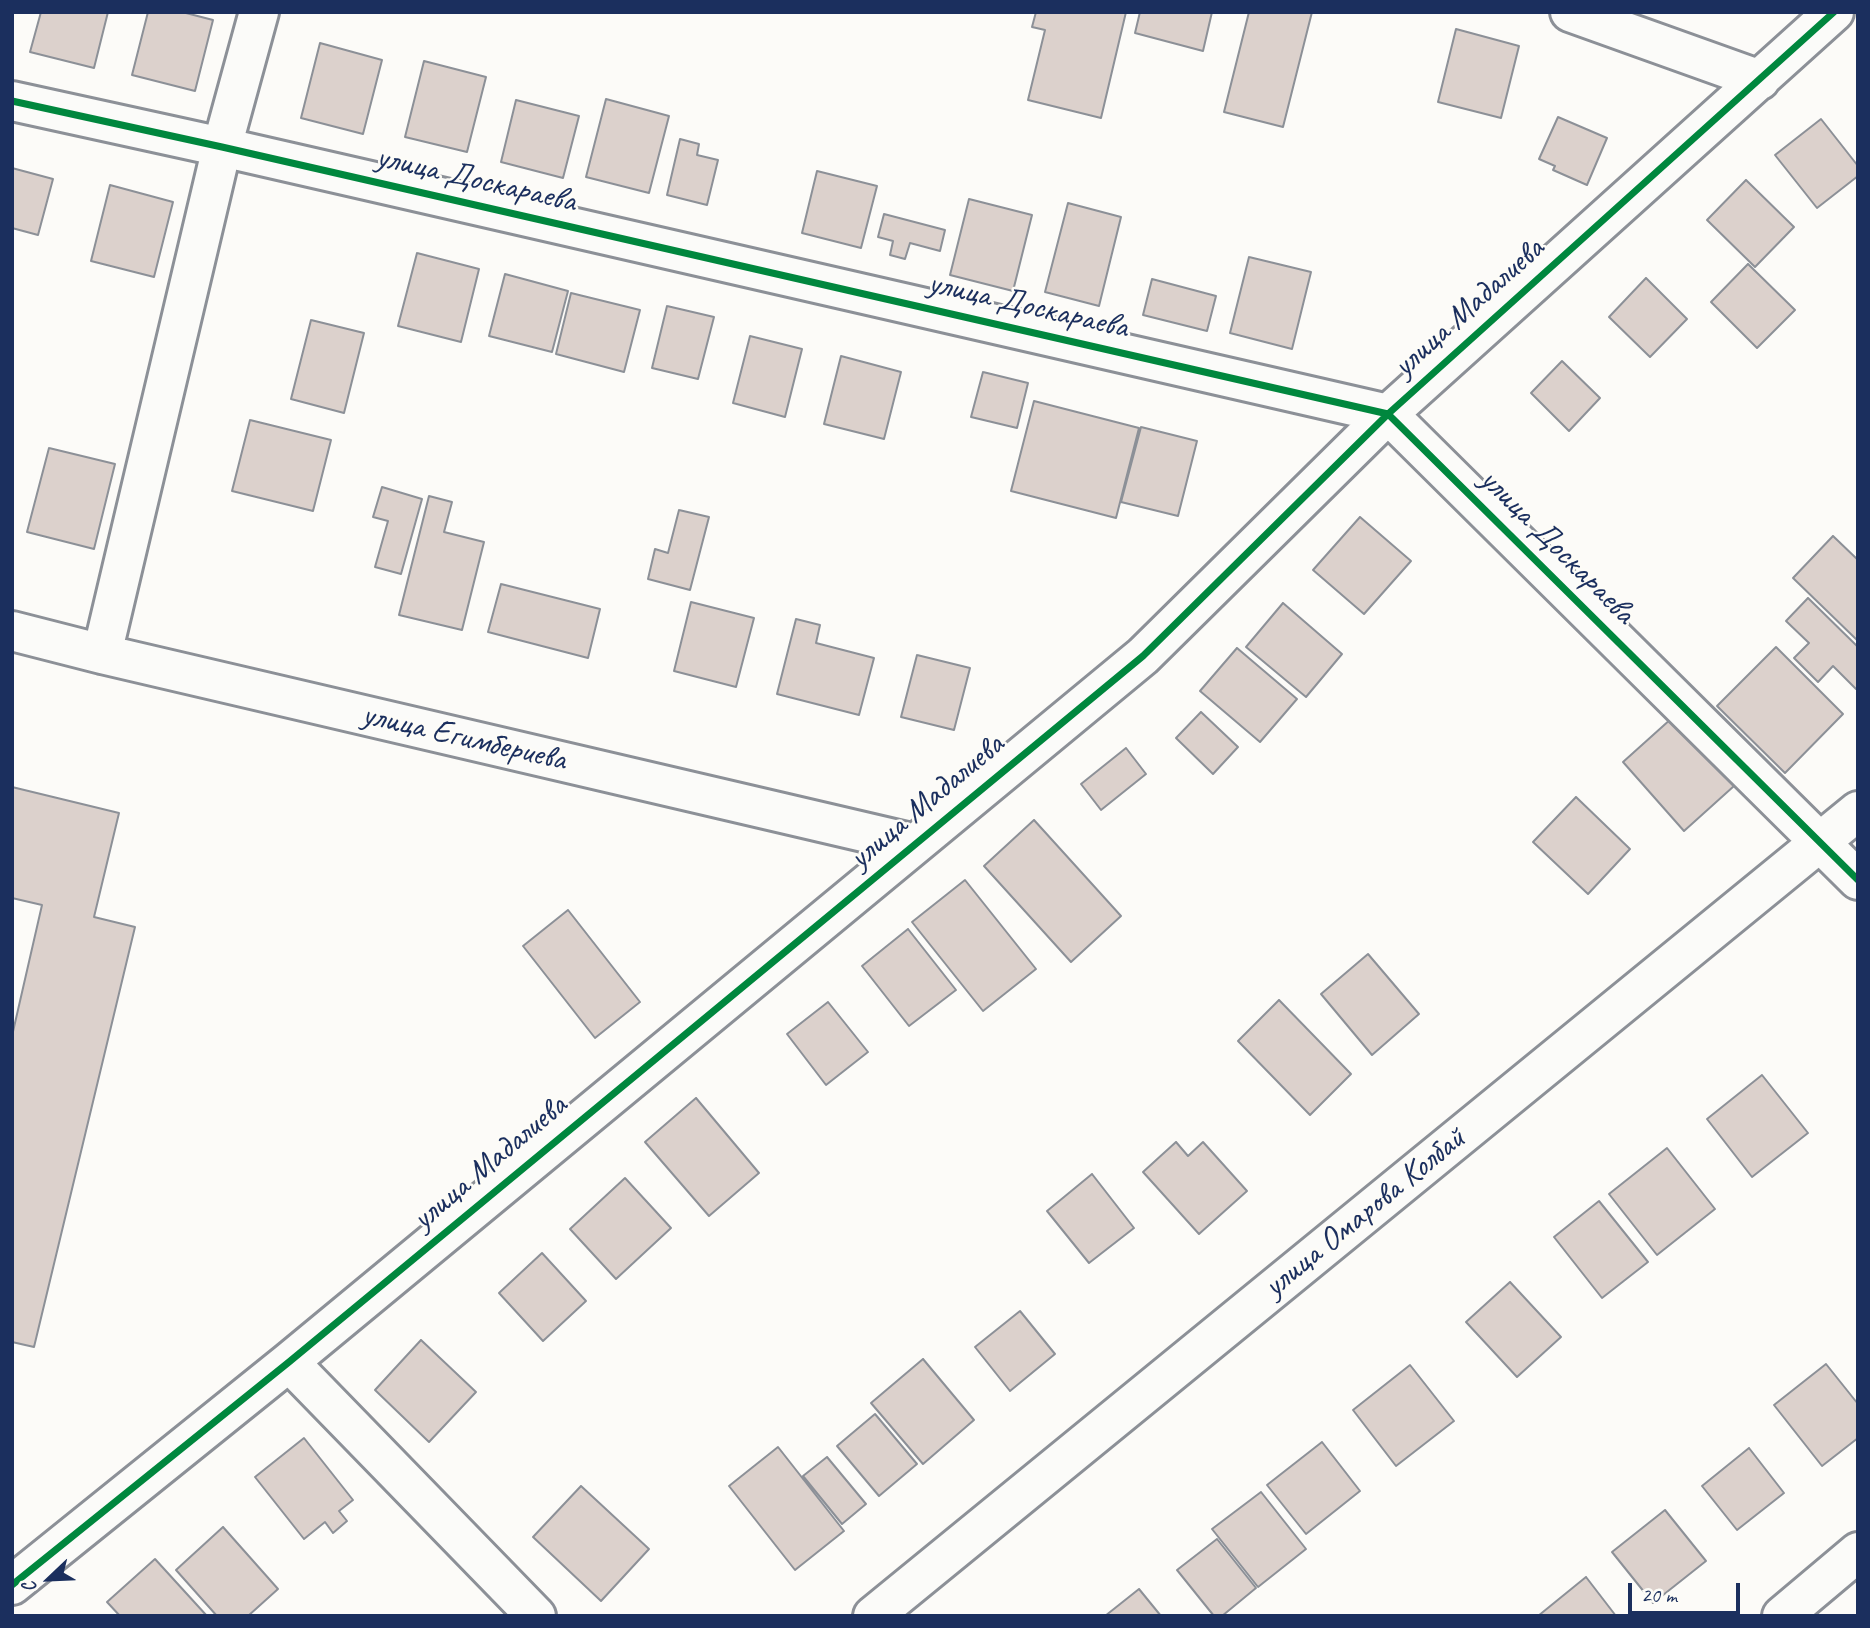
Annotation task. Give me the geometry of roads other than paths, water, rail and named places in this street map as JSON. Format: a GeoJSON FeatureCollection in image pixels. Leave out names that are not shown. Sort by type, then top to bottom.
{"type":"FeatureCollection","features":[{"type":"Feature","properties":{"kind":"street"},"geometry":{"type":"LineString","coordinates":[[102,654],[222,147],[259,12]]}},
{"type":"Feature","properties":{"kind":"street"},"geometry":{"type":"LineString","coordinates":[[1570,12],[1760,80]]}},
{"type":"Feature","properties":{"kind":"street","name":"улица Мадалиева"},"geometry":{"type":"LineString","coordinates":[[12,1585],[289,1362],[1143,656],[1388,414],[1834,12]]}},
{"type":"Feature","properties":{"kind":"street","name":"улица Доскараева"},"geometry":{"type":"LineString","coordinates":[[12,101],[1388,414],[1858,880]]}},
{"type":"Feature","properties":{"kind":"street","name":"улица Егимбериева"},"geometry":{"type":"LineString","coordinates":[[12,631],[915,844]]}},
{"type":"Feature","properties":{"kind":"street","name":"улица Омарова Колбай"},"geometry":{"type":"LineString","coordinates":[[873,1616],[1858,811]]}},
{"type":"Feature","properties":{"kind":"street"},"geometry":{"type":"LineString","coordinates":[[289,1362],[536,1616]]}},
{"type":"Feature","properties":{"kind":"street"},"geometry":{"type":"LineString","coordinates":[[1782,1616],[1858,1552]]}}]}
